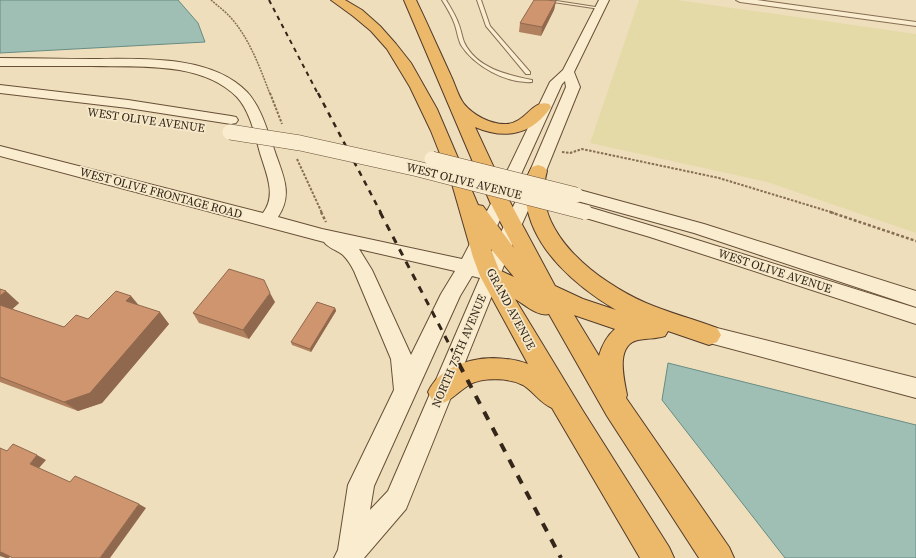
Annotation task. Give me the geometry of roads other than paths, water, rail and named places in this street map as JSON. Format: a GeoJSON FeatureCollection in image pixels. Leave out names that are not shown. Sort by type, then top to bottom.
{"type":"FeatureCollection","features":[{"type":"Feature","properties":{"kind":"highway","name":"GRAND AVENUE"},"geometry":{"type":"LineString","coordinates":[[337,0],[373,26],[393,48],[404,63],[434,116],[464,194],[484,237],[491,276],[565,408],[658,558]]}},
{"type":"Feature","properties":{"kind":"highway"},"geometry":{"type":"LineString","coordinates":[[410,0],[500,202],[548,293],[616,407],[718,558]]}},
{"type":"Feature","properties":{"kind":"highway"},"geometry":{"type":"LineString","coordinates":[[456,104],[474,122],[484,126],[500,129],[520,126],[530,120],[543,107]]}},
{"type":"Feature","properties":{"kind":"highway"},"geometry":{"type":"LineString","coordinates":[[538,171],[534,190],[538,214],[550,237],[566,259],[588,279],[628,305],[708,335]]}},
{"type":"Feature","properties":{"kind":"highway"},"geometry":{"type":"LineString","coordinates":[[484,237],[502,248],[530,278],[548,293],[569,304],[592,312],[657,329]]}},
{"type":"Feature","properties":{"kind":"highway"},"geometry":{"type":"LineString","coordinates":[[491,276],[526,294],[566,321]]}},
{"type":"Feature","properties":{"kind":"highway"},"geometry":{"type":"LineString","coordinates":[[616,407],[609,368],[611,354],[618,341],[628,333],[638,329],[657,329],[708,335]]}},
{"type":"Feature","properties":{"kind":"highway"},"geometry":{"type":"LineString","coordinates":[[442,392],[454,381],[466,374],[481,370],[498,369],[526,375],[538,381],[565,408]]}},
{"type":"Feature","properties":{"kind":"main road","name":"NORTH 75TH AVENUE"},"geometry":{"type":"LineString","coordinates":[[349,555],[361,485],[451,294],[484,237],[543,107],[556,82],[568,72],[602,4]]}},
{"type":"Feature","properties":{"kind":"main road"},"geometry":{"type":"LineString","coordinates":[[0,62],[151,63],[201,71],[226,82],[242,95],[253,112],[278,187],[279,198],[277,206],[266,221]]}},
{"type":"Feature","properties":{"kind":"main road","name":"NORTH 75TH AVENUE"},"geometry":{"type":"LineString","coordinates":[[349,555],[397,500],[502,248],[547,151],[573,87],[568,72]]}},
{"type":"Feature","properties":{"kind":"main road","name":"WEST OLIVE AVENUE"},"geometry":{"type":"LineString","coordinates":[[0,89],[128,104],[418,168],[586,212],[916,316]]}},
{"type":"Feature","properties":{"kind":"main road","name":"WEST OLIVE AVENUE"},"geometry":{"type":"LineString","coordinates":[[0,100],[307,133],[418,155],[698,228],[916,299]]}},
{"type":"Feature","properties":{"kind":"main road","name":"WEST OLIVE FRONTAGE ROAD"},"geometry":{"type":"LineString","coordinates":[[0,151],[266,221],[325,231]]}},
{"type":"Feature","properties":{"kind":"main road"},"geometry":{"type":"LineString","coordinates":[[325,231],[402,253],[453,262],[491,276]]}},
{"type":"Feature","properties":{"kind":"main road"},"geometry":{"type":"LineString","coordinates":[[325,231],[354,254],[363,270],[402,359],[405,392]]}},
{"type":"Feature","properties":{"kind":"main road"},"geometry":{"type":"LineString","coordinates":[[708,335],[916,388]]}},
{"type":"Feature","properties":{"kind":"street"},"geometry":{"type":"LineString","coordinates":[[740,0],[916,24]]}},
{"type":"Feature","properties":{"kind":"lane"},"geometry":{"type":"LineString","coordinates":[[444,0],[457,24],[463,45],[474,60],[503,76],[530,81]]}},
{"type":"Feature","properties":{"kind":"lane"},"geometry":{"type":"LineString","coordinates":[[479,0],[488,26],[528,73]]}},
{"type":"Feature","properties":{"kind":"lane"},"geometry":{"type":"LineString","coordinates":[[542,0],[602,4]]}},
{"type":"Feature","properties":{"kind":"water"},"geometry":{"type":"Polygon","coordinates":[[[0,0],[178,0],[198,23],[205,42],[0,53],[0,0]]]}},
{"type":"Feature","properties":{"kind":"water"},"geometry":{"type":"Polygon","coordinates":[[[668,363],[916,425],[916,558],[785,558],[662,400],[668,363]]]}},
{"type":"Feature","properties":{"kind":"railway"},"geometry":{"type":"LineString","coordinates":[[269,0],[318,94]]}},
{"type":"Feature","properties":{"kind":"railway"},"geometry":{"type":"LineString","coordinates":[[318,93],[381,213]]}},
{"type":"Feature","properties":{"kind":"railway"},"geometry":{"type":"LineString","coordinates":[[380,212],[460,365]]}},
{"type":"Feature","properties":{"kind":"railway"},"geometry":{"type":"LineString","coordinates":[[459,364],[561,558]]}}]}
